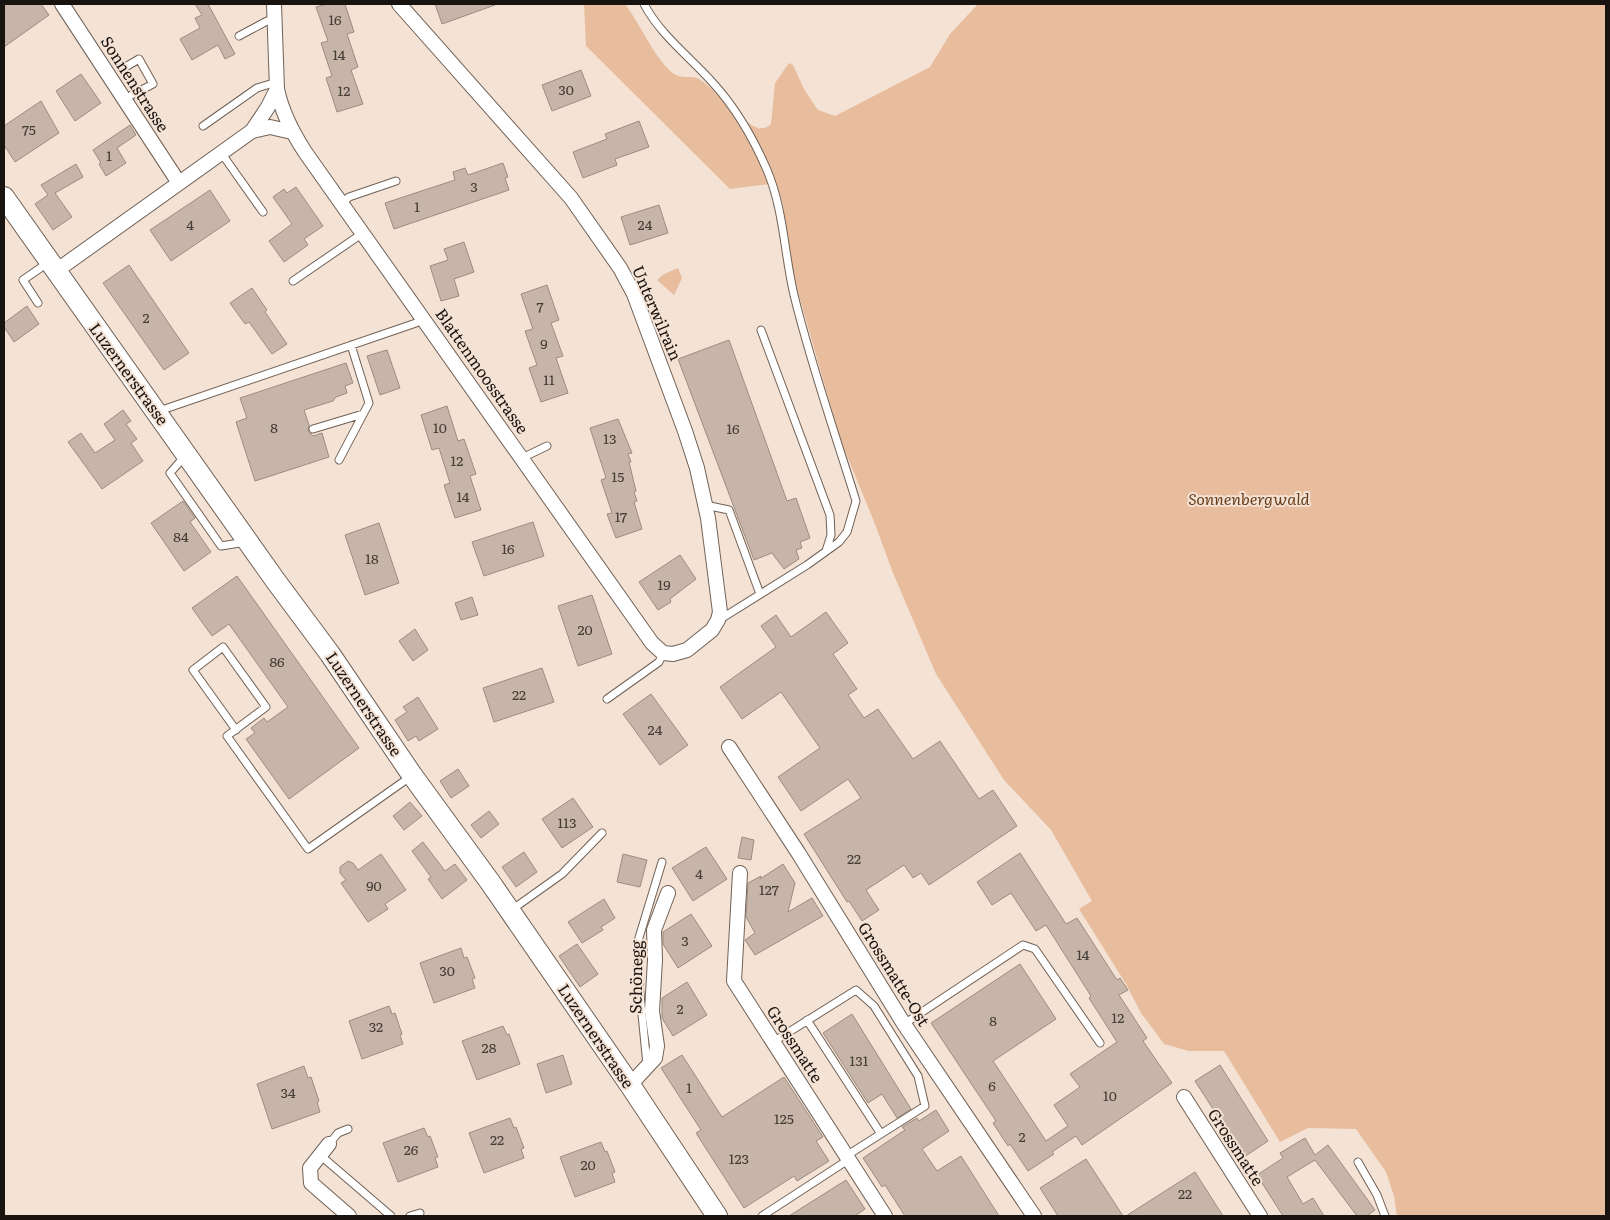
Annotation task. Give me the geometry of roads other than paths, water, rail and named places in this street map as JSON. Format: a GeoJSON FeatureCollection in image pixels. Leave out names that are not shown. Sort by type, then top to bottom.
{"type":"FeatureCollection","features":[{"type":"Feature","properties":{"kind":"main road","name":"Luzernerstrasse"},"geometry":{"type":"LineString","coordinates":[[4,197],[330,654],[412,775],[510,911],[630,1085],[717,1216]]}},
{"type":"Feature","properties":{"kind":"street","name":"Sonnenstrasse"},"geometry":{"type":"LineString","coordinates":[[62,4],[179,183]]}},
{"type":"Feature","properties":{"kind":"street"},"geometry":{"type":"LineString","coordinates":[[53,267],[222,154],[252,131],[268,107],[277,86],[274,4]]}},
{"type":"Feature","properties":{"kind":"street","name":"Unterwilrain"},"geometry":{"type":"LineString","coordinates":[[399,4],[571,198],[620,268],[634,294],[697,468],[719,592],[720,612],[718,620]]}},
{"type":"Feature","properties":{"kind":"street","name":"Blattenmoosstrasse"},"geometry":{"type":"LineString","coordinates":[[277,86],[280,104],[292,132],[652,643],[668,654]]}},
{"type":"Feature","properties":{"kind":"street"},"geometry":{"type":"LineString","coordinates":[[252,131],[270,128],[292,132]]}},
{"type":"Feature","properties":{"kind":"street"},"geometry":{"type":"LineString","coordinates":[[668,654],[687,650],[712,630],[718,620]]}},
{"type":"Feature","properties":{"kind":"street","name":"Grossmatte-Ost"},"geometry":{"type":"LineString","coordinates":[[729,747],[799,854],[904,1024],[1034,1216]]}},
{"type":"Feature","properties":{"kind":"street","name":"Grossmatte"},"geometry":{"type":"LineString","coordinates":[[740,873],[734,981],[885,1216]]}},
{"type":"Feature","properties":{"kind":"street","name":"Schönegg"},"geometry":{"type":"LineString","coordinates":[[630,1085],[655,1058],[657,1046],[652,1010],[655,960],[654,930],[668,893]]}},
{"type":"Feature","properties":{"kind":"street","name":"Grossmatte"},"geometry":{"type":"LineString","coordinates":[[1184,1097],[1260,1216]]}},
{"type":"Feature","properties":{"kind":"street"},"geometry":{"type":"LineString","coordinates":[[329,1144],[310,1168],[311,1183],[349,1216]]}},
{"type":"Feature","properties":{"kind":"lane"},"geometry":{"type":"LineString","coordinates":[[644,4],[673,44],[714,84],[732,107],[767,170],[778,201],[784,226],[788,268],[799,315],[856,501],[847,532],[839,542],[718,620]]}},
{"type":"Feature","properties":{"kind":"lane"},"geometry":{"type":"LineString","coordinates":[[239,36],[267,21],[275,20]]}},
{"type":"Feature","properties":{"kind":"lane"},"geometry":{"type":"LineString","coordinates":[[122,69],[139,59],[153,84],[124,100]]}},
{"type":"Feature","properties":{"kind":"lane"},"geometry":{"type":"LineString","coordinates":[[203,126],[257,88],[277,86]]}},
{"type":"Feature","properties":{"kind":"lane"},"geometry":{"type":"LineString","coordinates":[[222,154],[263,212]]}},
{"type":"Feature","properties":{"kind":"lane"},"geometry":{"type":"LineString","coordinates":[[342,203],[349,197],[396,181]]}},
{"type":"Feature","properties":{"kind":"lane"},"geometry":{"type":"LineString","coordinates":[[293,281],[363,233]]}},
{"type":"Feature","properties":{"kind":"lane"},"geometry":{"type":"LineString","coordinates":[[38,303],[22,280],[53,267]]}},
{"type":"Feature","properties":{"kind":"lane"},"geometry":{"type":"LineString","coordinates":[[157,412],[416,323],[423,318]]}},
{"type":"Feature","properties":{"kind":"lane"},"geometry":{"type":"LineString","coordinates":[[760,330],[830,516],[831,535],[826,551]]}},
{"type":"Feature","properties":{"kind":"lane"},"geometry":{"type":"LineString","coordinates":[[339,460],[368,403],[351,345]]}},
{"type":"Feature","properties":{"kind":"lane"},"geometry":{"type":"LineString","coordinates":[[313,429],[363,414]]}},
{"type":"Feature","properties":{"kind":"lane"},"geometry":{"type":"LineString","coordinates":[[522,458],[546,446]]}},
{"type":"Feature","properties":{"kind":"lane"},"geometry":{"type":"LineString","coordinates":[[705,506],[729,510],[760,594]]}},
{"type":"Feature","properties":{"kind":"lane"},"geometry":{"type":"LineString","coordinates":[[236,730],[192,670],[223,647],[266,707],[236,730],[227,736],[308,849],[412,775]]}},
{"type":"Feature","properties":{"kind":"lane"},"geometry":{"type":"LineString","coordinates":[[607,699],[668,654]]}},
{"type":"Feature","properties":{"kind":"lane"},"geometry":{"type":"LineString","coordinates":[[510,911],[562,874],[602,833]]}},
{"type":"Feature","properties":{"kind":"lane"},"geometry":{"type":"LineString","coordinates":[[647,1067],[638,974],[638,941],[662,862]]}},
{"type":"Feature","properties":{"kind":"lane"},"geometry":{"type":"LineString","coordinates":[[904,1024],[1023,946],[1035,948],[1100,1043]]}},
{"type":"Feature","properties":{"kind":"lane"},"geometry":{"type":"LineString","coordinates":[[762,1216],[925,1106],[918,1076],[874,1006],[856,990],[772,1042]]}},
{"type":"Feature","properties":{"kind":"lane"},"geometry":{"type":"LineString","coordinates":[[807,1020],[881,1134]]}},
{"type":"Feature","properties":{"kind":"lane"},"geometry":{"type":"LineString","coordinates":[[329,1144],[338,1133],[348,1129]]}},
{"type":"Feature","properties":{"kind":"lane"},"geometry":{"type":"LineString","coordinates":[[320,1155],[391,1216]]}},
{"type":"Feature","properties":{"kind":"lane"},"geometry":{"type":"LineString","coordinates":[[1358,1162],[1378,1195],[1385,1216]]}},
{"type":"Feature","properties":{"kind":"lane"},"geometry":{"type":"LineString","coordinates":[[410,1216],[420,1213]]}},
{"type":"Feature","properties":{"kind":"park label","name":"Sonnenbergwald"},"geometry":{"type":"Point","coordinates":[1249,499]}}]}
